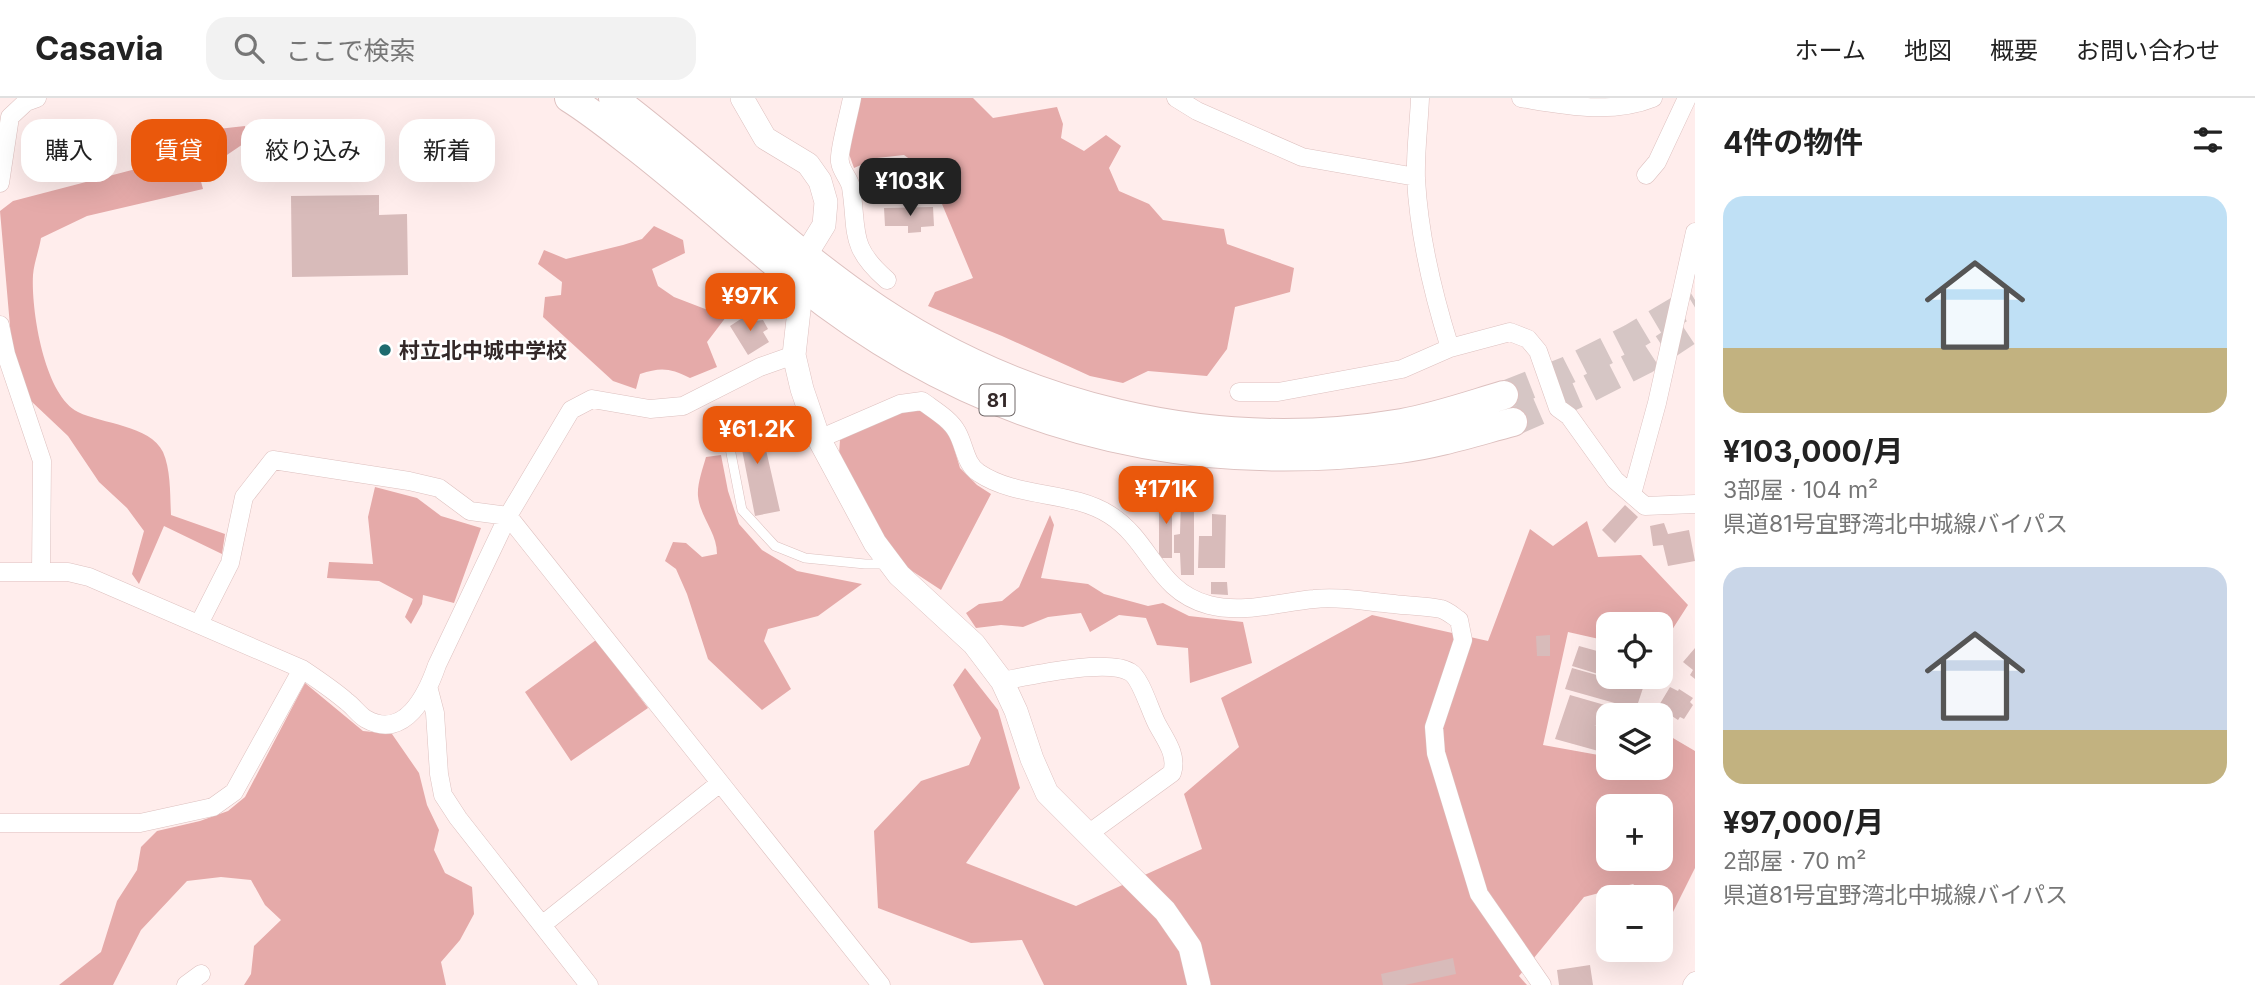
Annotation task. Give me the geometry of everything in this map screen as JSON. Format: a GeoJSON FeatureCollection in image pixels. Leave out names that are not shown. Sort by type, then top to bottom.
{"type":"FeatureCollection","features":[{"type":"Feature","properties":{"kind":"main road","name":"81"},"geometry":{"type":"LineString","coordinates":[[569,98],[586,108],[655,162],[802,285],[854,323],[920,366],[1051,422],[1143,446],[1230,456],[1311,457],[1402,449],[1513,422]]}},
{"type":"Feature","properties":{"kind":"main road","name":"81"},"geometry":{"type":"LineString","coordinates":[[613,98],[662,135],[805,256],[862,298],[940,347],[1063,400],[1147,421],[1236,432],[1318,433],[1404,422],[1504,395]]}},
{"type":"Feature","properties":{"kind":"street"},"geometry":{"type":"LineString","coordinates":[[0,183],[10,117],[26,102],[37,98]]}},
{"type":"Feature","properties":{"kind":"street"},"geometry":{"type":"LineString","coordinates":[[852,98],[839,162],[851,184],[854,225],[861,251],[872,267],[887,280]]}},
{"type":"Feature","properties":{"kind":"street"},"geometry":{"type":"LineString","coordinates":[[1176,98],[1197,111],[1302,157],[1416,177]]}},
{"type":"Feature","properties":{"kind":"street"},"geometry":{"type":"LineString","coordinates":[[1420,98],[1416,177],[1420,214],[1435,300],[1450,348]]}},
{"type":"Feature","properties":{"kind":"street"},"geometry":{"type":"LineString","coordinates":[[1521,98],[1599,109],[1653,98]]}},
{"type":"Feature","properties":{"kind":"street"},"geometry":{"type":"LineString","coordinates":[[1646,176],[1657,162],[1687,98]]}},
{"type":"Feature","properties":{"kind":"street"},"geometry":{"type":"LineString","coordinates":[[749,103],[765,138],[808,164],[820,181],[826,202],[824,225],[805,256],[794,355],[819,439],[875,543],[890,564],[974,644],[1002,681],[1047,793],[1165,911],[1190,947],[1199,985]]}},
{"type":"Feature","properties":{"kind":"street"},"geometry":{"type":"LineString","coordinates":[[1632,494],[1657,403],[1695,232]]}},
{"type":"Feature","properties":{"kind":"street"},"geometry":{"type":"LineString","coordinates":[[0,325],[6,354],[42,461],[41,572]]}},
{"type":"Feature","properties":{"kind":"street"},"geometry":{"type":"LineString","coordinates":[[1239,392],[1278,392],[1402,369],[1450,348],[1510,332],[1528,339],[1538,351],[1558,408],[1569,416],[1615,480],[1645,506],[1695,504]]}},
{"type":"Feature","properties":{"kind":"street"},"geometry":{"type":"LineString","coordinates":[[0,572],[68,572],[89,577],[302,669],[329,687],[366,719],[379,723],[395,723],[414,712],[429,690],[437,665],[508,516],[571,410],[592,399],[650,409],[683,406],[760,367],[794,355]]}},
{"type":"Feature","properties":{"kind":"street"},"geometry":{"type":"LineString","coordinates":[[819,439],[900,404],[922,401],[957,432],[964,454],[977,472],[1002,484],[1093,506],[1111,516],[1136,537],[1162,576],[1182,595],[1211,606],[1246,608],[1318,598],[1361,601],[1444,610],[1459,620],[1463,640],[1434,727],[1436,753],[1479,894],[1542,985]]}},
{"type":"Feature","properties":{"kind":"street"},"geometry":{"type":"LineString","coordinates":[[199,624],[230,563],[244,497],[273,460],[439,488],[470,512],[508,516],[881,985]]}},
{"type":"Feature","properties":{"kind":"street"},"geometry":{"type":"LineString","coordinates":[[1002,681],[1051,671],[1100,667],[1130,671],[1137,678],[1151,714],[1174,757],[1175,765],[1172,773],[1088,834]]}},
{"type":"Feature","properties":{"kind":"street"},"geometry":{"type":"LineString","coordinates":[[0,823],[140,823],[213,807],[234,792],[302,669]]}},
{"type":"Feature","properties":{"kind":"street"},"geometry":{"type":"LineString","coordinates":[[429,690],[435,713],[443,796],[589,985]]}},
{"type":"Feature","properties":{"kind":"street"},"geometry":{"type":"LineString","coordinates":[[542,925],[720,783]]}},
{"type":"Feature","properties":{"kind":"street"},"geometry":{"type":"LineString","coordinates":[[186,985],[201,974]]}},
{"type":"Feature","properties":{"kind":"lane"},"geometry":{"type":"LineString","coordinates":[[728,438],[742,510],[775,547],[805,558],[890,564]]}},
{"type":"Feature","properties":{"kind":"shaded area"},"geometry":{"type":"Polygon","coordinates":[[[860,98],[973,98],[993,118],[1057,107],[1063,124],[1061,138],[1084,151],[1106,135],[1121,146],[1109,168],[1119,191],[1149,204],[1163,220],[1224,229],[1227,244],[1294,268],[1290,292],[1235,307],[1227,349],[1207,376],[1148,371],[1123,383],[1090,376],[928,306],[935,292],[973,278],[929,173],[904,155],[877,158],[854,168],[849,154],[860,98]]]}},
{"type":"Feature","properties":{"kind":"shaded area"},"geometry":{"type":"Polygon","coordinates":[[[241,126],[241,145],[227,155],[227,128],[241,126]]]}},
{"type":"Feature","properties":{"kind":"shaded area"},"geometry":{"type":"Polygon","coordinates":[[[131,170],[131,182],[201,182],[203,189],[87,216],[41,238],[35,261],[33,290],[42,350],[56,388],[66,403],[78,412],[125,426],[157,443],[167,467],[171,515],[225,534],[222,554],[164,526],[139,584],[132,574],[144,531],[127,508],[99,482],[68,436],[31,401],[12,349],[0,211],[13,201],[86,182],[117,182],[117,174],[131,170]]]}},
{"type":"Feature","properties":{"kind":"shaded area"},"geometry":{"type":"Polygon","coordinates":[[[654,226],[683,240],[685,253],[652,269],[658,286],[674,297],[726,317],[707,342],[717,367],[690,378],[665,370],[647,372],[640,374],[636,389],[613,381],[543,317],[545,297],[561,295],[562,282],[538,264],[544,250],[566,259],[642,239],[654,226]]]}},
{"type":"Feature","properties":{"kind":"shaded area"},"geometry":{"type":"Polygon","coordinates":[[[923,408],[941,421],[951,438],[960,468],[977,485],[991,494],[941,590],[909,569],[885,540],[839,454],[840,440],[901,409],[923,408]]]}},
{"type":"Feature","properties":{"kind":"shaded area"},"geometry":{"type":"Polygon","coordinates":[[[721,455],[728,491],[739,524],[762,550],[797,571],[862,584],[818,616],[768,629],[764,641],[791,689],[762,710],[708,659],[687,594],[676,569],[665,561],[673,542],[686,543],[702,557],[717,554],[714,539],[699,504],[698,491],[706,457],[721,455]]]}},
{"type":"Feature","properties":{"kind":"shaded area"},"geometry":{"type":"Polygon","coordinates":[[[375,487],[417,498],[441,516],[481,528],[454,603],[423,595],[422,604],[411,624],[405,617],[413,599],[379,581],[327,578],[329,562],[373,564],[368,517],[375,487]]]}},
{"type":"Feature","properties":{"kind":"shaded area"},"geometry":{"type":"Polygon","coordinates":[[[1050,515],[1054,525],[1041,578],[1088,584],[1104,594],[1148,606],[1163,603],[1189,616],[1243,622],[1252,663],[1190,683],[1188,648],[1157,645],[1146,618],[1119,615],[1090,632],[1081,613],[1048,617],[1023,627],[1001,625],[976,628],[966,613],[979,604],[1002,601],[1019,587],[1050,515]]]}},
{"type":"Feature","properties":{"kind":"shaded area"},"geometry":{"type":"Polygon","coordinates":[[[1587,521],[1598,557],[1641,555],[1688,605],[1673,628],[1673,612],[1596,612],[1596,638],[1568,632],[1543,745],[1596,755],[1596,780],[1673,780],[1673,738],[1695,751],[1695,868],[1673,912],[1673,885],[1596,885],[1596,894],[1584,897],[1519,976],[1527,985],[1044,985],[1022,940],[971,943],[878,908],[874,831],[921,781],[969,765],[981,738],[953,685],[965,668],[998,710],[1020,788],[966,863],[1076,906],[1202,849],[1184,794],[1239,747],[1221,698],[1372,615],[1488,641],[1530,529],[1553,546],[1587,521]]]}},
{"type":"Feature","properties":{"kind":"shaded area"},"geometry":{"type":"Polygon","coordinates":[[[596,640],[648,708],[571,761],[525,692],[596,640]]]}},
{"type":"Feature","properties":{"kind":"shaded area"},"geometry":{"type":"Polygon","coordinates":[[[305,683],[363,731],[392,734],[419,773],[427,805],[439,830],[434,850],[445,873],[472,887],[474,914],[460,940],[441,962],[446,985],[244,985],[251,974],[254,946],[281,920],[265,905],[251,880],[221,877],[187,881],[141,930],[113,985],[59,985],[101,952],[117,901],[137,870],[141,847],[157,831],[228,811],[245,797],[305,683]]]}},
{"type":"Feature","properties":{"kind":"building"},"geometry":{"type":"Polygon","coordinates":[[[913,171],[914,194],[904,195],[904,200],[892,201],[890,173],[913,171]]]}},
{"type":"Feature","properties":{"kind":"building"},"geometry":{"type":"Polygon","coordinates":[[[379,195],[379,215],[407,214],[408,275],[292,277],[291,196],[379,195]]]}},
{"type":"Feature","properties":{"kind":"building"},"geometry":{"type":"Polygon","coordinates":[[[933,207],[934,226],[921,227],[921,232],[908,233],[908,226],[885,226],[884,208],[933,207]]]}},
{"type":"Feature","properties":{"kind":"building"},"geometry":{"type":"Polygon","coordinates":[[[750,313],[755,321],[763,320],[768,329],[763,332],[769,342],[748,355],[730,326],[750,313]]]}},
{"type":"Feature","properties":{"kind":"building"},"geometry":{"type":"Polygon","coordinates":[[[758,415],[780,511],[755,516],[736,419],[758,415]]]}},
{"type":"Feature","properties":{"kind":"building"},"geometry":{"type":"Polygon","coordinates":[[[1159,495],[1172,495],[1172,558],[1159,558],[1159,495]]]}},
{"type":"Feature","properties":{"kind":"building"},"geometry":{"type":"Polygon","coordinates":[[[1181,500],[1194,500],[1194,575],[1181,575],[1180,553],[1174,553],[1174,535],[1180,534],[1181,500]]]}},
{"type":"Feature","properties":{"kind":"building"},"geometry":{"type":"Polygon","coordinates":[[[1625,505],[1638,517],[1615,543],[1602,530],[1625,505]]]}},
{"type":"Feature","properties":{"kind":"building"},"geometry":{"type":"Polygon","coordinates":[[[1212,514],[1226,515],[1225,568],[1198,568],[1199,536],[1212,536],[1212,514]]]}},
{"type":"Feature","properties":{"kind":"building"},"geometry":{"type":"Polygon","coordinates":[[[1664,523],[1668,534],[1689,530],[1695,561],[1668,566],[1663,545],[1653,546],[1650,526],[1664,523]]]}},
{"type":"Feature","properties":{"kind":"building"},"geometry":{"type":"Polygon","coordinates":[[[1211,582],[1227,582],[1228,595],[1211,594],[1211,582]]]}},
{"type":"Feature","properties":{"kind":"building"},"geometry":{"type":"Polygon","coordinates":[[[1550,635],[1550,656],[1537,656],[1536,636],[1550,635]]]}},
{"type":"Feature","properties":{"kind":"building"},"geometry":{"type":"Polygon","coordinates":[[[1579,646],[1596,651],[1596,673],[1572,666],[1579,646]]]}},
{"type":"Feature","properties":{"kind":"building"},"geometry":{"type":"Polygon","coordinates":[[[1695,648],[1695,679],[1690,675],[1693,670],[1683,662],[1695,648]]]}},
{"type":"Feature","properties":{"kind":"building"},"geometry":{"type":"Polygon","coordinates":[[[1572,668],[1596,675],[1596,689],[1643,689],[1638,703],[1615,703],[1565,689],[1572,668]]]}},
{"type":"Feature","properties":{"kind":"building"},"geometry":{"type":"Polygon","coordinates":[[[1669,689],[1679,689],[1693,698],[1690,702],[1693,705],[1684,719],[1680,717],[1678,720],[1673,717],[1673,703],[1660,703],[1669,689]]]}},
{"type":"Feature","properties":{"kind":"building"},"geometry":{"type":"Polygon","coordinates":[[[1570,695],[1598,703],[1594,725],[1596,750],[1555,739],[1570,695]]]}},
{"type":"Feature","properties":{"kind":"building"},"geometry":{"type":"Polygon","coordinates":[[[1453,958],[1456,974],[1405,985],[1383,985],[1381,974],[1453,958]]]}},
{"type":"Feature","properties":{"kind":"building"},"geometry":{"type":"Polygon","coordinates":[[[1590,965],[1593,985],[1559,985],[1557,970],[1590,965]]]}},
{"type":"Feature","properties":{"kind":"tunnel"},"geometry":{"type":"LineString","coordinates":[[1504,395],[1568,370],[1631,338],[1695,300]]}},
{"type":"Feature","properties":{"kind":"tunnel"},"geometry":{"type":"LineString","coordinates":[[1513,422],[1580,393],[1645,360],[1695,327]]}},
{"type":"Feature","properties":{"kind":"place","name":"村立北中城中学校"},"geometry":{"type":"Point","coordinates":[385,350]}}]}
